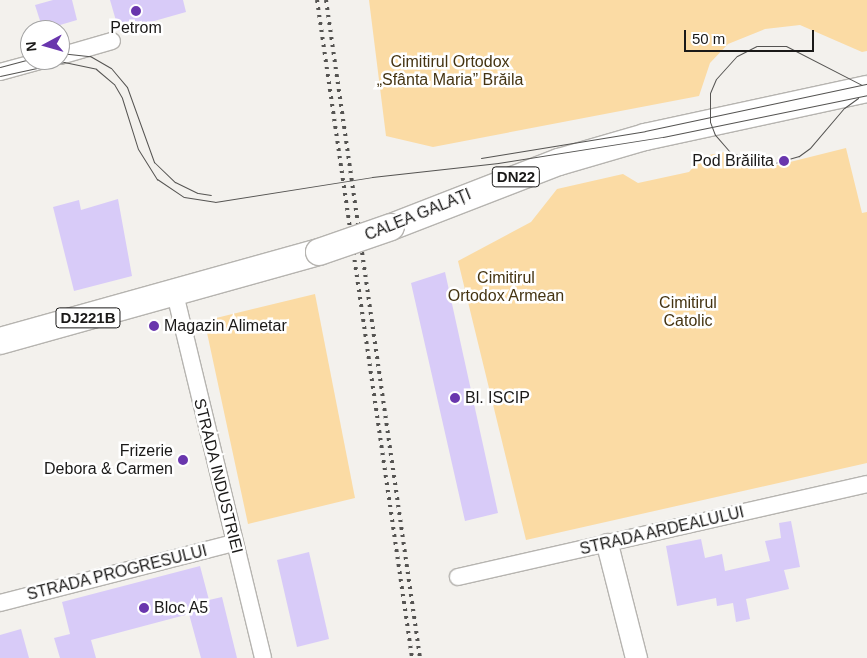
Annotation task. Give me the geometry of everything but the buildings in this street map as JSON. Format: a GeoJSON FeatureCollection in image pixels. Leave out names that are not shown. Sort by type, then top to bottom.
{"type":"FeatureCollection","features":[{"type":"Feature","properties":{"kind":"main road","name":"CALEA GALAȚI"},"geometry":{"type":"LineString","coordinates":[[0,341],[175,294],[319,252],[391,227],[559,162],[701,124],[867,90]]}},
{"type":"Feature","properties":{"kind":"street"},"geometry":{"type":"LineString","coordinates":[[70,53],[112,41]]}},
{"type":"Feature","properties":{"kind":"street"},"geometry":{"type":"LineString","coordinates":[[0,72],[20,67]]}},
{"type":"Feature","properties":{"kind":"street","name":"STRADA INDUSTRIEI"},"geometry":{"type":"LineString","coordinates":[[175,294],[263,658]]}},
{"type":"Feature","properties":{"kind":"street","name":"STRADA ARDEALULUI"},"geometry":{"type":"LineString","coordinates":[[458,577],[867,484]]}},
{"type":"Feature","properties":{"kind":"street","name":"STRADA PROGRESULUI"},"geometry":{"type":"LineString","coordinates":[[0,603],[234,543]]}},
{"type":"Feature","properties":{"kind":"street"},"geometry":{"type":"LineString","coordinates":[[607,544],[636,658]]}},
{"type":"Feature","properties":{"kind":"green space","name":"Cimitirul Ortodox „Sfânta Maria” Brăila"},"geometry":{"type":"Polygon","coordinates":[[[369,0],[867,0],[867,51],[862,52],[800,25],[765,29],[728,44],[710,63],[699,96],[433,147],[386,136],[369,0]]]}},
{"type":"Feature","properties":{"kind":"green space","name":"Cimitirul Catolic"},"geometry":{"type":"Polygon","coordinates":[[[846,148],[862,213],[867,212],[867,463],[526,540],[458,261],[531,222],[557,189],[623,174],[638,183],[689,172],[703,156],[725,152],[766,168],[846,148]]]}},
{"type":"Feature","properties":{"kind":"green space"},"geometry":{"type":"Polygon","coordinates":[[[315,294],[355,498],[248,524],[206,328],[216,318],[315,294]]]}},
{"type":"Feature","properties":{"kind":"tram line"},"geometry":{"type":"LineString","coordinates":[[858,98],[844,108],[810,148],[799,156],[771,164],[759,163],[730,152],[715,135],[710,122],[710,93],[716,79],[737,56],[757,46],[786,46],[862,85]]}},
{"type":"Feature","properties":{"kind":"tram line"},"geometry":{"type":"LineString","coordinates":[[70,54],[90,56],[111,68],[127,87],[154,162],[175,182],[198,193],[211,195]]}},
{"type":"Feature","properties":{"kind":"tram line"},"geometry":{"type":"LineString","coordinates":[[0,67],[20,62]]}},
{"type":"Feature","properties":{"kind":"tram line"},"geometry":{"type":"LineString","coordinates":[[0,76],[64,62],[96,69],[114,84],[122,98],[138,149],[157,179],[184,197],[215,202],[372,177],[498,163],[663,137],[867,95]]}},
{"type":"Feature","properties":{"kind":"tram line"},"geometry":{"type":"LineString","coordinates":[[481,158],[645,131],[867,84]]}},
{"type":"Feature","properties":{"kind":"railway"},"geometry":{"type":"LineString","coordinates":[[317,0],[412,658]]}},
{"type":"Feature","properties":{"kind":"railway"},"geometry":{"type":"LineString","coordinates":[[326,0],[420,658]]}},
{"type":"Feature","properties":{"kind":"place","name":"Petrom"},"geometry":{"type":"Point","coordinates":[136,11]}},
{"type":"Feature","properties":{"kind":"place","name":"Pod Brăilita"},"geometry":{"type":"Point","coordinates":[784,161]}},
{"type":"Feature","properties":{"kind":"place","name":"Magazin Alimetar"},"geometry":{"type":"Point","coordinates":[154,326]}},
{"type":"Feature","properties":{"kind":"place","name":"Bl. ISCIP"},"geometry":{"type":"Point","coordinates":[455,398]}},
{"type":"Feature","properties":{"kind":"place","name":"Frizerie Debora & Carmen"},"geometry":{"type":"Point","coordinates":[183,460]}},
{"type":"Feature","properties":{"kind":"place","name":"Bloc A5"},"geometry":{"type":"Point","coordinates":[144,608]}},
{"type":"Feature","properties":{"kind":"park label","name":"Cimitirul Ortodox Armean"},"geometry":{"type":"Point","coordinates":[506,287]}}]}
